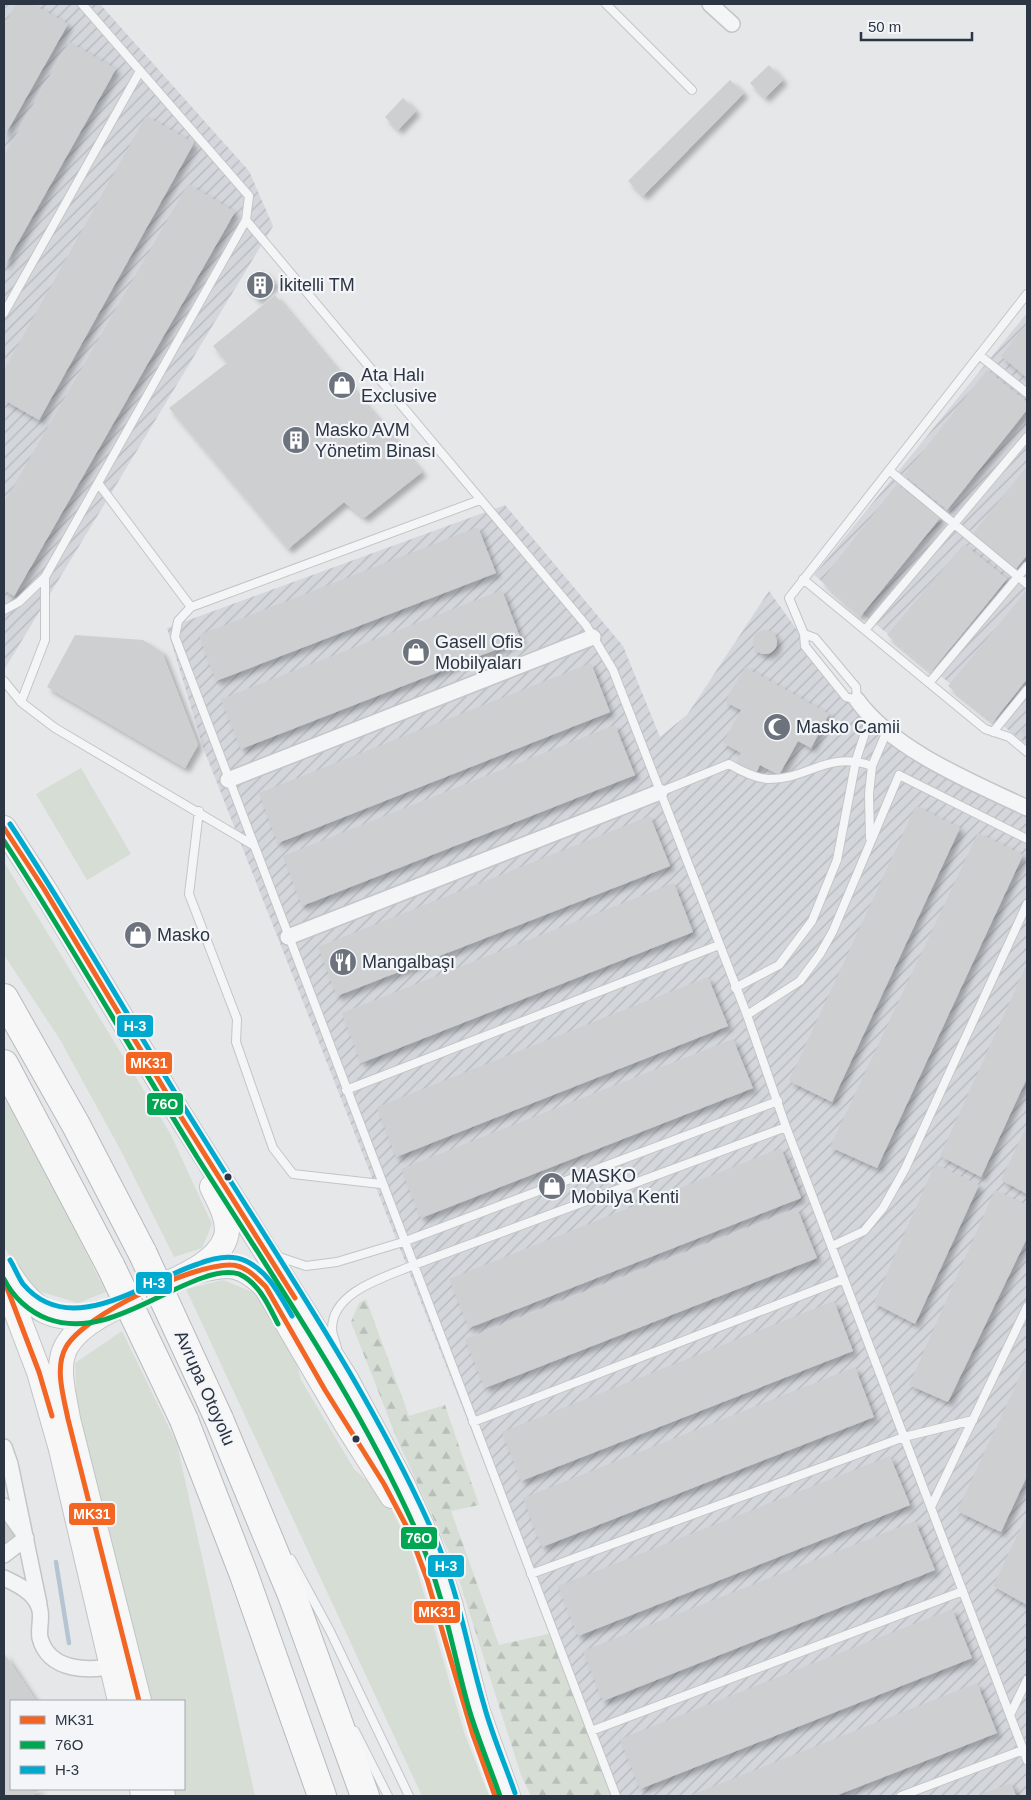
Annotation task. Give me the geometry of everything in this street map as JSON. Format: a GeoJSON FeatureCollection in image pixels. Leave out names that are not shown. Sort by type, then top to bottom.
{"type":"FeatureCollection","features":[{"type":"Feature","properties":{"kind":"highway","name":"Avrupa Otoyolu"},"geometry":{"type":"LineString","coordinates":[[4,998],[76,1125],[143,1254],[219,1419],[267,1531],[334,1707],[365,1796]]}},
{"type":"Feature","properties":{"kind":"highway","name":"Avrupa Otoyolu"},"geometry":{"type":"LineString","coordinates":[[4,1064],[111,1267],[184,1420],[244,1574],[322,1796]]}},
{"type":"Feature","properties":{"kind":"main road"},"geometry":{"type":"LineString","coordinates":[[4,828],[44,888],[178,1112],[346,1378],[403,1485],[428,1542],[450,1603],[477,1709],[495,1764],[508,1796]]}},
{"type":"Feature","properties":{"kind":"main road"},"geometry":{"type":"LineString","coordinates":[[4,1264],[19,1290],[46,1312],[64,1318],[81,1318],[106,1311],[188,1274],[211,1260],[221,1248],[227,1230],[225,1213],[178,1112]]}},
{"type":"Feature","properties":{"kind":"main road"},"geometry":{"type":"LineString","coordinates":[[188,1274],[219,1266],[232,1265],[255,1275],[266,1286],[345,1422],[388,1487],[416,1548],[436,1607],[466,1716],[495,1796]]}},
{"type":"Feature","properties":{"kind":"main road"},"geometry":{"type":"LineString","coordinates":[[4,1280],[39,1372],[121,1664],[139,1700]]}},
{"type":"Feature","properties":{"kind":"main road"},"geometry":{"type":"LineString","coordinates":[[106,1311],[78,1332],[65,1348],[61,1373],[68,1419],[121,1664],[120,1700]]}},
{"type":"Feature","properties":{"kind":"street"},"geometry":{"type":"LineString","coordinates":[[710,4],[732,24]]}},
{"type":"Feature","properties":{"kind":"street"},"geometry":{"type":"LineString","coordinates":[[228,780],[593,637]]}},
{"type":"Feature","properties":{"kind":"street"},"geometry":{"type":"LineString","coordinates":[[857,700],[870,718],[910,748],[980,786],[1027,808]]}},
{"type":"Feature","properties":{"kind":"street"},"geometry":{"type":"LineString","coordinates":[[288,937],[660,792]]}},
{"type":"Feature","properties":{"kind":"street"},"geometry":{"type":"LineString","coordinates":[[4,1447],[10,1464],[39,1606],[40,1638],[52,1659],[68,1668],[121,1664]]}},
{"type":"Feature","properties":{"kind":"street"},"geometry":{"type":"LineString","coordinates":[[4,1506],[26,1538]]}},
{"type":"Feature","properties":{"kind":"street"},"geometry":{"type":"LineString","coordinates":[[4,1555],[26,1538]]}},
{"type":"Feature","properties":{"kind":"street"},"geometry":{"type":"LineString","coordinates":[[4,1578],[23,1587],[39,1606]]}},
{"type":"Feature","properties":{"kind":"lane"},"geometry":{"type":"LineString","coordinates":[[4,610],[19,602],[45,577],[246,220],[249,196],[82,4]]}},
{"type":"Feature","properties":{"kind":"lane"},"geometry":{"type":"LineString","coordinates":[[606,4],[692,90]]}},
{"type":"Feature","properties":{"kind":"lane"},"geometry":{"type":"LineString","coordinates":[[4,313],[140,71]]}},
{"type":"Feature","properties":{"kind":"lane"},"geometry":{"type":"LineString","coordinates":[[246,220],[586,625],[613,670],[747,1015],[786,1127],[1027,1760]]}},
{"type":"Feature","properties":{"kind":"lane"},"geometry":{"type":"LineString","coordinates":[[804,634],[815,638],[856,687],[857,700],[846,697],[805,646],[804,634],[789,598],[1027,294]]}},
{"type":"Feature","properties":{"kind":"lane"},"geometry":{"type":"LineString","coordinates":[[980,355],[1027,393]]}},
{"type":"Feature","properties":{"kind":"lane"},"geometry":{"type":"LineString","coordinates":[[865,630],[1027,437]]}},
{"type":"Feature","properties":{"kind":"lane"},"geometry":{"type":"LineString","coordinates":[[889,470],[1027,584]]}},
{"type":"Feature","properties":{"kind":"lane"},"geometry":{"type":"LineString","coordinates":[[98,483],[191,607]]}},
{"type":"Feature","properties":{"kind":"lane"},"geometry":{"type":"LineString","coordinates":[[480,500],[191,607],[178,620],[174,637],[403,1242],[414,1265],[616,1796]]}},
{"type":"Feature","properties":{"kind":"lane"},"geometry":{"type":"LineString","coordinates":[[929,683],[1027,566]]}},
{"type":"Feature","properties":{"kind":"lane"},"geometry":{"type":"LineString","coordinates":[[21,702],[44,640],[45,577]]}},
{"type":"Feature","properties":{"kind":"lane"},"geometry":{"type":"LineString","coordinates":[[803,579],[985,729],[1009,737],[1027,752]]}},
{"type":"Feature","properties":{"kind":"lane"},"geometry":{"type":"LineString","coordinates":[[4,681],[21,702],[55,728],[199,811],[253,845]]}},
{"type":"Feature","properties":{"kind":"lane"},"geometry":{"type":"LineString","coordinates":[[993,732],[1027,690]]}},
{"type":"Feature","properties":{"kind":"lane"},"geometry":{"type":"LineString","coordinates":[[735,988],[779,965],[812,921],[837,860],[856,760],[870,718]]}},
{"type":"Feature","properties":{"kind":"lane"},"geometry":{"type":"LineString","coordinates":[[870,840],[869,794],[872,766],[887,731]]}},
{"type":"Feature","properties":{"kind":"lane"},"geometry":{"type":"LineString","coordinates":[[660,792],[729,764],[748,774],[773,779],[828,763],[856,760],[872,766]]}},
{"type":"Feature","properties":{"kind":"lane"},"geometry":{"type":"LineString","coordinates":[[747,1015],[800,981],[820,954],[833,931],[899,775],[1027,839]]}},
{"type":"Feature","properties":{"kind":"lane"},"geometry":{"type":"LineString","coordinates":[[199,811],[189,894],[237,1019],[236,1042],[273,1148],[293,1174],[381,1184]]}},
{"type":"Feature","properties":{"kind":"lane"},"geometry":{"type":"LineString","coordinates":[[832,1246],[864,1231],[883,1208],[905,1169],[1027,904]]}},
{"type":"Feature","properties":{"kind":"lane"},"geometry":{"type":"LineString","coordinates":[[346,1090],[719,945]]}},
{"type":"Feature","properties":{"kind":"lane"},"geometry":{"type":"LineString","coordinates":[[267,1252],[306,1266],[337,1262],[403,1242],[778,1101]]}},
{"type":"Feature","properties":{"kind":"lane"},"geometry":{"type":"LineString","coordinates":[[346,1378],[332,1328],[339,1305],[355,1292],[414,1265],[786,1127]]}},
{"type":"Feature","properties":{"kind":"lane"},"geometry":{"type":"LineString","coordinates":[[473,1422],[844,1280]]}},
{"type":"Feature","properties":{"kind":"lane"},"geometry":{"type":"LineString","coordinates":[[931,1507],[1027,1307]]}},
{"type":"Feature","properties":{"kind":"lane"},"geometry":{"type":"LineString","coordinates":[[531,1574],[904,1437],[973,1420]]}},
{"type":"Feature","properties":{"kind":"lane"},"geometry":{"type":"LineString","coordinates":[[267,1531],[290,1558],[330,1631],[409,1796]]}},
{"type":"Feature","properties":{"kind":"lane"},"geometry":{"type":"LineString","coordinates":[[591,1731],[963,1591]]}},
{"type":"Feature","properties":{"kind":"lane"},"geometry":{"type":"LineString","coordinates":[[1010,1715],[1027,1680]]}},
{"type":"Feature","properties":{"kind":"lane"},"geometry":{"type":"LineString","coordinates":[[334,1707],[355,1732],[388,1796]]}},
{"type":"Feature","properties":{"kind":"lane"},"geometry":{"type":"LineString","coordinates":[[901,1796],[1023,1750]]}},
{"type":"Feature","properties":{"kind":"shaded area"},"geometry":{"type":"Polygon","coordinates":[[[4,4],[100,4],[249,171],[273,226],[4,670],[4,4]]]}},
{"type":"Feature","properties":{"kind":"shaded area"},"geometry":{"type":"Polygon","coordinates":[[[1027,313],[1027,745],[814,575],[1027,313]]]}},
{"type":"Feature","properties":{"kind":"shaded area","name":"MASKO Mobilya Kenti"},"geometry":{"type":"Polygon","coordinates":[[[505,505],[623,646],[660,737],[687,715],[769,591],[864,723],[1027,813],[1027,1796],[613,1796],[597,1750],[204,750],[167,628],[505,505]]]}},
{"type":"Feature","properties":{"kind":"green space"},"geometry":{"type":"Polygon","coordinates":[[[81,768],[131,854],[87,880],[36,794],[81,768]]]}},
{"type":"Feature","properties":{"kind":"green space"},"geometry":{"type":"Polygon","coordinates":[[[4,862],[170,1133],[212,1224],[202,1248],[174,1257],[120,1149],[59,1038],[4,955],[4,862]]]}},
{"type":"Feature","properties":{"kind":"green space"},"geometry":{"type":"Polygon","coordinates":[[[4,1092],[106,1292],[78,1303],[32,1289],[4,1247],[4,1092]]]}},
{"type":"Feature","properties":{"kind":"green space"},"geometry":{"type":"Polygon","coordinates":[[[223,1280],[257,1294],[293,1349],[301,1380],[354,1469],[380,1493],[392,1510],[411,1549],[464,1732],[489,1796],[422,1796],[186,1289],[223,1280]]]}},
{"type":"Feature","properties":{"kind":"green space"},"geometry":{"type":"Polygon","coordinates":[[[366,1299],[409,1416],[445,1405],[479,1505],[451,1511],[499,1645],[552,1633],[613,1796],[531,1796],[521,1775],[453,1561],[397,1439],[351,1322],[359,1303],[366,1299]]]}},
{"type":"Feature","properties":{"kind":"green space"},"geometry":{"type":"Polygon","coordinates":[[[122,1331],[177,1444],[255,1796],[161,1796],[160,1790],[185,1790],[185,1700],[140,1700],[77,1420],[75,1363],[122,1331]]]}},
{"type":"Feature","properties":{"kind":"building"},"geometry":{"type":"Polygon","coordinates":[[[16,4],[33,4],[68,24],[4,137],[4,25],[16,4]]]}},
{"type":"Feature","properties":{"kind":"building"},"geometry":{"type":"Polygon","coordinates":[[[69,42],[116,69],[4,267],[4,156],[69,42]]]}},
{"type":"Feature","properties":{"kind":"building"},"geometry":{"type":"Polygon","coordinates":[[[769,65],[783,80],[765,98],[750,83],[769,65]]]}},
{"type":"Feature","properties":{"kind":"building"},"geometry":{"type":"Polygon","coordinates":[[[730,80],[744,93],[643,196],[628,181],[730,80]]]}},
{"type":"Feature","properties":{"kind":"building"},"geometry":{"type":"Polygon","coordinates":[[[403,98],[416,111],[398,130],[385,117],[403,98]]]}},
{"type":"Feature","properties":{"kind":"building"},"geometry":{"type":"Polygon","coordinates":[[[146,116],[194,143],[39,420],[4,400],[4,370],[146,116]]]}},
{"type":"Feature","properties":{"kind":"building"},"geometry":{"type":"Polygon","coordinates":[[[188,184],[235,212],[14,596],[4,590],[4,503],[188,184]]]}},
{"type":"Feature","properties":{"kind":"building","name":"İkitelli TM"},"geometry":{"type":"Polygon","coordinates":[[[263,270],[275,283],[258,300],[245,287],[263,270]]]}},
{"type":"Feature","properties":{"kind":"building","name":"Masko AVM Yönetim Binası"},"geometry":{"type":"Polygon","coordinates":[[[275,295],[422,472],[364,518],[344,502],[288,549],[169,408],[227,363],[213,346],[275,295]]]}},
{"type":"Feature","properties":{"kind":"building"},"geometry":{"type":"Polygon","coordinates":[[[1027,323],[1027,378],[1001,356],[1027,323]]]}},
{"type":"Feature","properties":{"kind":"building"},"geometry":{"type":"Polygon","coordinates":[[[987,370],[1027,402],[1027,410],[947,510],[904,475],[987,370]]]}},
{"type":"Feature","properties":{"kind":"building"},"geometry":{"type":"Polygon","coordinates":[[[1027,466],[1027,555],[1015,570],[971,536],[1027,466]]]}},
{"type":"Feature","properties":{"kind":"building"},"geometry":{"type":"Polygon","coordinates":[[[897,484],[940,518],[860,617],[821,581],[897,484]]]}},
{"type":"Feature","properties":{"kind":"building"},"geometry":{"type":"Polygon","coordinates":[[[478,527],[496,573],[216,681],[199,635],[478,527]]]}},
{"type":"Feature","properties":{"kind":"building"},"geometry":{"type":"Polygon","coordinates":[[[964,544],[1007,579],[931,672],[887,635],[964,544]]]}},
{"type":"Feature","properties":{"kind":"building"},"geometry":{"type":"Polygon","coordinates":[[[502,590],[521,640],[241,749],[221,699],[502,590]]]}},
{"type":"Feature","properties":{"kind":"building"},"geometry":{"type":"Polygon","coordinates":[[[1026,591],[1027,679],[993,722],[948,686],[1026,591]]]}},
{"type":"Feature","properties":{"kind":"building"},"geometry":{"type":"Polygon","coordinates":[[[765,630],[773,634],[777,642],[773,650],[765,654],[757,650],[753,642],[757,634],[765,630]]]}},
{"type":"Feature","properties":{"kind":"building"},"geometry":{"type":"Polygon","coordinates":[[[75,635],[143,640],[162,652],[198,745],[185,768],[47,687],[75,635]]]}},
{"type":"Feature","properties":{"kind":"building"},"geometry":{"type":"Polygon","coordinates":[[[591,663],[610,712],[278,843],[259,793],[591,663]]]}},
{"type":"Feature","properties":{"kind":"building","name":"Masko Camii"},"geometry":{"type":"Polygon","coordinates":[[[745,667],[829,714],[811,748],[798,741],[779,775],[760,765],[755,775],[735,765],[741,753],[723,743],[741,710],[725,702],[745,667]]]}},
{"type":"Feature","properties":{"kind":"building"},"geometry":{"type":"Polygon","coordinates":[[[1027,723],[1027,737],[1021,732],[1027,723]]]}},
{"type":"Feature","properties":{"kind":"building"},"geometry":{"type":"Polygon","coordinates":[[[615,725],[635,775],[302,906],[283,856],[615,725]]]}},
{"type":"Feature","properties":{"kind":"building"},"geometry":{"type":"Polygon","coordinates":[[[916,806],[960,828],[832,1102],[789,1081],[916,806]]]}},
{"type":"Feature","properties":{"kind":"building"},"geometry":{"type":"Polygon","coordinates":[[[650,816],[670,866],[337,996],[318,947],[650,816]]]}},
{"type":"Feature","properties":{"kind":"building"},"geometry":{"type":"Polygon","coordinates":[[[978,833],[1023,855],[877,1168],[830,1147],[978,833]]]}},
{"type":"Feature","properties":{"kind":"building"},"geometry":{"type":"Polygon","coordinates":[[[674,883],[693,932],[361,1063],[342,1013],[674,883]]]}},
{"type":"Feature","properties":{"kind":"building"},"geometry":{"type":"Polygon","coordinates":[[[1027,964],[1027,1078],[981,1177],[940,1156],[1027,964]]]}},
{"type":"Feature","properties":{"kind":"building"},"geometry":{"type":"Polygon","coordinates":[[[708,977],[728,1026],[396,1157],[377,1107],[708,977]]]}},
{"type":"Feature","properties":{"kind":"building"},"geometry":{"type":"Polygon","coordinates":[[[733,1039],[753,1088],[421,1218],[401,1169],[733,1039]]]}},
{"type":"Feature","properties":{"kind":"building"},"geometry":{"type":"Polygon","coordinates":[[[1027,1125],[1027,1194],[1001,1180],[1027,1125]]]}},
{"type":"Feature","properties":{"kind":"building"},"geometry":{"type":"Polygon","coordinates":[[[781,1148],[801,1198],[469,1328],[449,1279],[781,1148]]]}},
{"type":"Feature","properties":{"kind":"building"},"geometry":{"type":"Polygon","coordinates":[[[935,1164],[979,1185],[915,1324],[874,1303],[935,1164]]]}},
{"type":"Feature","properties":{"kind":"building"},"geometry":{"type":"Polygon","coordinates":[[[995,1190],[1027,1205],[1027,1238],[948,1402],[909,1385],[995,1190]]]}},
{"type":"Feature","properties":{"kind":"building"},"geometry":{"type":"Polygon","coordinates":[[[797,1208],[817,1258],[485,1388],[465,1339],[797,1208]]]}},
{"type":"Feature","properties":{"kind":"building"},"geometry":{"type":"Polygon","coordinates":[[[834,1301],[853,1351],[521,1481],[502,1432],[834,1301]]]}},
{"type":"Feature","properties":{"kind":"building"},"geometry":{"type":"Polygon","coordinates":[[[1027,1361],[1027,1476],[1001,1532],[957,1511],[1027,1361]]]}},
{"type":"Feature","properties":{"kind":"building"},"geometry":{"type":"Polygon","coordinates":[[[855,1367],[874,1417],[542,1547],[523,1498],[855,1367]]]}},
{"type":"Feature","properties":{"kind":"building"},"geometry":{"type":"Polygon","coordinates":[[[890,1456],[910,1505],[578,1636],[558,1586],[890,1456]]]}},
{"type":"Feature","properties":{"kind":"building"},"geometry":{"type":"Polygon","coordinates":[[[1027,1515],[1027,1605],[993,1586],[1027,1515]]]}},
{"type":"Feature","properties":{"kind":"building"},"geometry":{"type":"Polygon","coordinates":[[[4,1517],[20,1538],[4,1551],[4,1517]]]}},
{"type":"Feature","properties":{"kind":"building"},"geometry":{"type":"Polygon","coordinates":[[[915,1521],[935,1570],[603,1701],[583,1651],[915,1521]]]}},
{"type":"Feature","properties":{"kind":"building"},"geometry":{"type":"Polygon","coordinates":[[[952,1609],[972,1658],[640,1789],[620,1739],[952,1609]]]}},
{"type":"Feature","properties":{"kind":"building"},"geometry":{"type":"Polygon","coordinates":[[[4,1653],[35,1700],[10,1700],[10,1790],[40,1790],[30,1796],[4,1796],[4,1653]]]}},
{"type":"Feature","properties":{"kind":"building"},"geometry":{"type":"Polygon","coordinates":[[[977,1683],[997,1733],[835,1796],[689,1796],[977,1683]]]}},
{"type":"Feature","properties":{"kind":"building"},"geometry":{"type":"Polygon","coordinates":[[[1011,1783],[1016,1796],[977,1796],[1011,1783]]]}},
{"type":"Feature","properties":{"kind":"waterway"},"geometry":{"type":"LineString","coordinates":[[56,1562],[69,1643]]}},
{"type":"Feature","properties":{"kind":"transit line","name":"H-3"},"geometry":{"type":"LineString","coordinates":[[10,824],[326,1333],[410,1483],[434,1535],[450,1576],[487,1716],[515,1793]]}},
{"type":"Feature","properties":{"kind":"transit line","name":"MK31"},"geometry":{"type":"LineString","coordinates":[[4,828],[44,889],[178,1112],[295,1298]]}},
{"type":"Feature","properties":{"kind":"transit line","name":"76O"},"geometry":{"type":"LineString","coordinates":[[4,841],[197,1157],[316,1345],[345,1393],[398,1491],[429,1562],[442,1604],[469,1709],[500,1796]]}},
{"type":"Feature","properties":{"kind":"transit line","name":"H-3"},"geometry":{"type":"LineString","coordinates":[[10,1260],[23,1284],[42,1300],[63,1307],[85,1307],[109,1302],[204,1262],[222,1258],[240,1259],[261,1271],[273,1285],[292,1316]]}},
{"type":"Feature","properties":{"kind":"transit line","name":"MK31"},"geometry":{"type":"LineString","coordinates":[[139,1700],[62,1393],[60,1373],[62,1355],[77,1334],[94,1320],[141,1293],[192,1273],[214,1267],[231,1265],[241,1267],[266,1287],[325,1390],[384,1484],[409,1531],[427,1579],[473,1735],[495,1796]]}},
{"type":"Feature","properties":{"kind":"transit line","name":"76O"},"geometry":{"type":"LineString","coordinates":[[4,1279],[22,1303],[41,1316],[68,1323],[88,1323],[126,1312],[183,1285],[220,1273],[230,1272],[246,1278],[258,1289],[278,1324]]}},
{"type":"Feature","properties":{"kind":"transit line","name":"MK31"},"geometry":{"type":"LineString","coordinates":[[4,1280],[39,1372],[52,1416]]}},
{"type":"Feature","properties":{"kind":"place","name":"İkitelli TM"},"geometry":{"type":"Point","coordinates":[260,285]}},
{"type":"Feature","properties":{"kind":"place","name":"Ata Halı Exclusive"},"geometry":{"type":"Point","coordinates":[342,385]}},
{"type":"Feature","properties":{"kind":"place","name":"Masko AVM Yönetim Binası"},"geometry":{"type":"Point","coordinates":[296,440]}},
{"type":"Feature","properties":{"kind":"place","name":"Gasell Ofis Mobilyaları"},"geometry":{"type":"Point","coordinates":[416,652]}},
{"type":"Feature","properties":{"kind":"place","name":"Masko Camii"},"geometry":{"type":"Point","coordinates":[777,727]}},
{"type":"Feature","properties":{"kind":"place","name":"Masko"},"geometry":{"type":"Point","coordinates":[138,935]}},
{"type":"Feature","properties":{"kind":"place","name":"Mangalbaşı"},"geometry":{"type":"Point","coordinates":[343,962]}},
{"type":"Feature","properties":{"kind":"place","name":"MASKO Mobilya Kenti"},"geometry":{"type":"Point","coordinates":[552,1186]}}]}
